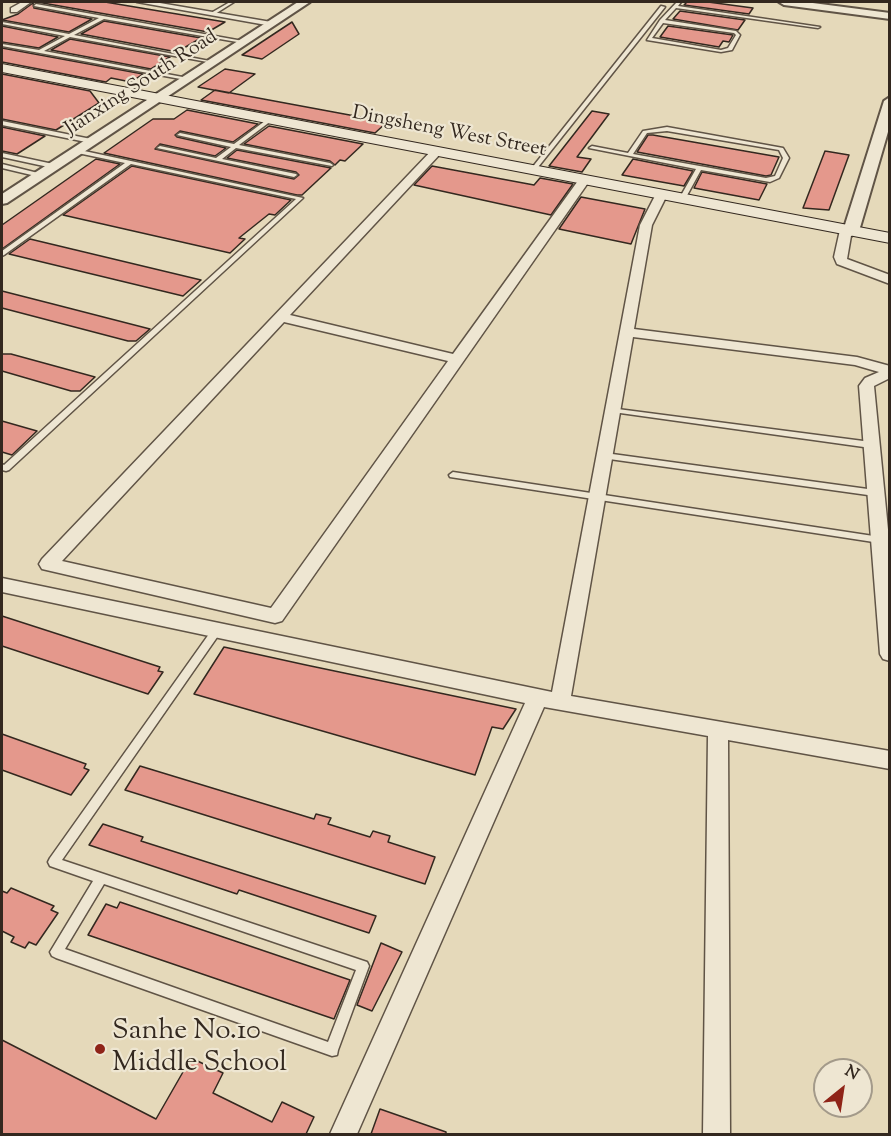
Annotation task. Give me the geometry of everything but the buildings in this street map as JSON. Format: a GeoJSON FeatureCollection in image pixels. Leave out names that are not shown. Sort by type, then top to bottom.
{"type":"FeatureCollection","features":[{"type":"Feature","properties":{"kind":"main road","name":"Dingsheng West Street"},"geometry":{"type":"LineString","coordinates":[[2,68],[890,238]]}},
{"type":"Feature","properties":{"kind":"street"},"geometry":{"type":"LineString","coordinates":[[141,2],[272,23]]}},
{"type":"Feature","properties":{"kind":"street","name":"Jianxing South Road"},"geometry":{"type":"LineString","coordinates":[[2,200],[305,2]]}},
{"type":"Feature","properties":{"kind":"street"},"geometry":{"type":"LineString","coordinates":[[784,2],[811,3],[890,16]]}},
{"type":"Feature","properties":{"kind":"street"},"geometry":{"type":"LineString","coordinates":[[14,10],[32,3]]}},
{"type":"Feature","properties":{"kind":"street"},"geometry":{"type":"LineString","coordinates":[[890,101],[840,257],[842,261],[885,276],[890,280]]}},
{"type":"Feature","properties":{"kind":"street"},"geometry":{"type":"LineString","coordinates":[[436,152],[48,564],[275,616],[584,180]]}},
{"type":"Feature","properties":{"kind":"street"},"geometry":{"type":"LineString","coordinates":[[343,1134],[549,700],[598,495],[646,225],[661,195]]}},
{"type":"Feature","properties":{"kind":"street"},"geometry":{"type":"LineString","coordinates":[[281,317],[457,359]]}},
{"type":"Feature","properties":{"kind":"street"},"geometry":{"type":"LineString","coordinates":[[626,332],[857,361],[888,374]]}},
{"type":"Feature","properties":{"kind":"street"},"geometry":{"type":"LineString","coordinates":[[888,374],[866,386],[890,654]]}},
{"type":"Feature","properties":{"kind":"street"},"geometry":{"type":"LineString","coordinates":[[2,585],[549,700],[890,760]]}},
{"type":"Feature","properties":{"kind":"street"},"geometry":{"type":"LineString","coordinates":[[716,1134],[718,730]]}},
{"type":"Feature","properties":{"kind":"lane"},"geometry":{"type":"LineString","coordinates":[[213,13],[232,2]]}},
{"type":"Feature","properties":{"kind":"lane"},"geometry":{"type":"LineString","coordinates":[[680,2],[649,39],[725,51],[730,49],[738,35],[736,32]]}},
{"type":"Feature","properties":{"kind":"lane"},"geometry":{"type":"LineString","coordinates":[[32,3],[243,42]]}},
{"type":"Feature","properties":{"kind":"lane"},"geometry":{"type":"LineString","coordinates":[[533,170],[663,7]]}},
{"type":"Feature","properties":{"kind":"lane"},"geometry":{"type":"LineString","coordinates":[[675,7],[749,20],[818,27]]}},
{"type":"Feature","properties":{"kind":"lane"},"geometry":{"type":"LineString","coordinates":[[39,52],[104,17]]}},
{"type":"Feature","properties":{"kind":"lane"},"geometry":{"type":"LineString","coordinates":[[662,21],[736,32],[743,27]]}},
{"type":"Feature","properties":{"kind":"lane"},"geometry":{"type":"LineString","coordinates":[[2,23],[213,62]]}},
{"type":"Feature","properties":{"kind":"lane"},"geometry":{"type":"LineString","coordinates":[[2,45],[186,79]]}},
{"type":"Feature","properties":{"kind":"lane"},"geometry":{"type":"LineString","coordinates":[[218,159],[268,120]]}},
{"type":"Feature","properties":{"kind":"lane"},"geometry":{"type":"LineString","coordinates":[[2,123],[91,141]]}},
{"type":"Feature","properties":{"kind":"lane"},"geometry":{"type":"LineString","coordinates":[[592,148],[629,155],[699,168],[770,180],[777,177],[786,158],[781,149],[667,129],[645,132],[629,155]]}},
{"type":"Feature","properties":{"kind":"lane"},"geometry":{"type":"LineString","coordinates":[[180,135],[330,165]]}},
{"type":"Feature","properties":{"kind":"lane"},"geometry":{"type":"LineString","coordinates":[[160,147],[294,175]]}},
{"type":"Feature","properties":{"kind":"lane"},"geometry":{"type":"LineString","coordinates":[[2,467],[6,468],[300,198],[75,152]]}},
{"type":"Feature","properties":{"kind":"lane"},"geometry":{"type":"LineString","coordinates":[[2,155],[53,166]]}},
{"type":"Feature","properties":{"kind":"lane"},"geometry":{"type":"LineString","coordinates":[[2,254],[129,163]]}},
{"type":"Feature","properties":{"kind":"lane"},"geometry":{"type":"LineString","coordinates":[[2,166],[40,175]]}},
{"type":"Feature","properties":{"kind":"lane"},"geometry":{"type":"LineString","coordinates":[[682,199],[699,168]]}},
{"type":"Feature","properties":{"kind":"lane"},"geometry":{"type":"LineString","coordinates":[[613,410],[871,445]]}},
{"type":"Feature","properties":{"kind":"lane"},"geometry":{"type":"LineString","coordinates":[[605,456],[875,493]]}},
{"type":"Feature","properties":{"kind":"lane"},"geometry":{"type":"LineString","coordinates":[[453,475],[598,495],[880,540]]}},
{"type":"Feature","properties":{"kind":"lane"},"geometry":{"type":"LineString","coordinates":[[101,878],[56,952],[332,1050],[363,966],[54,862],[217,630]]}},
{"type":"Feature","properties":{"kind":"place","name":"Sanhe No.10 Middle School"},"geometry":{"type":"Point","coordinates":[100,1049]}}]}
